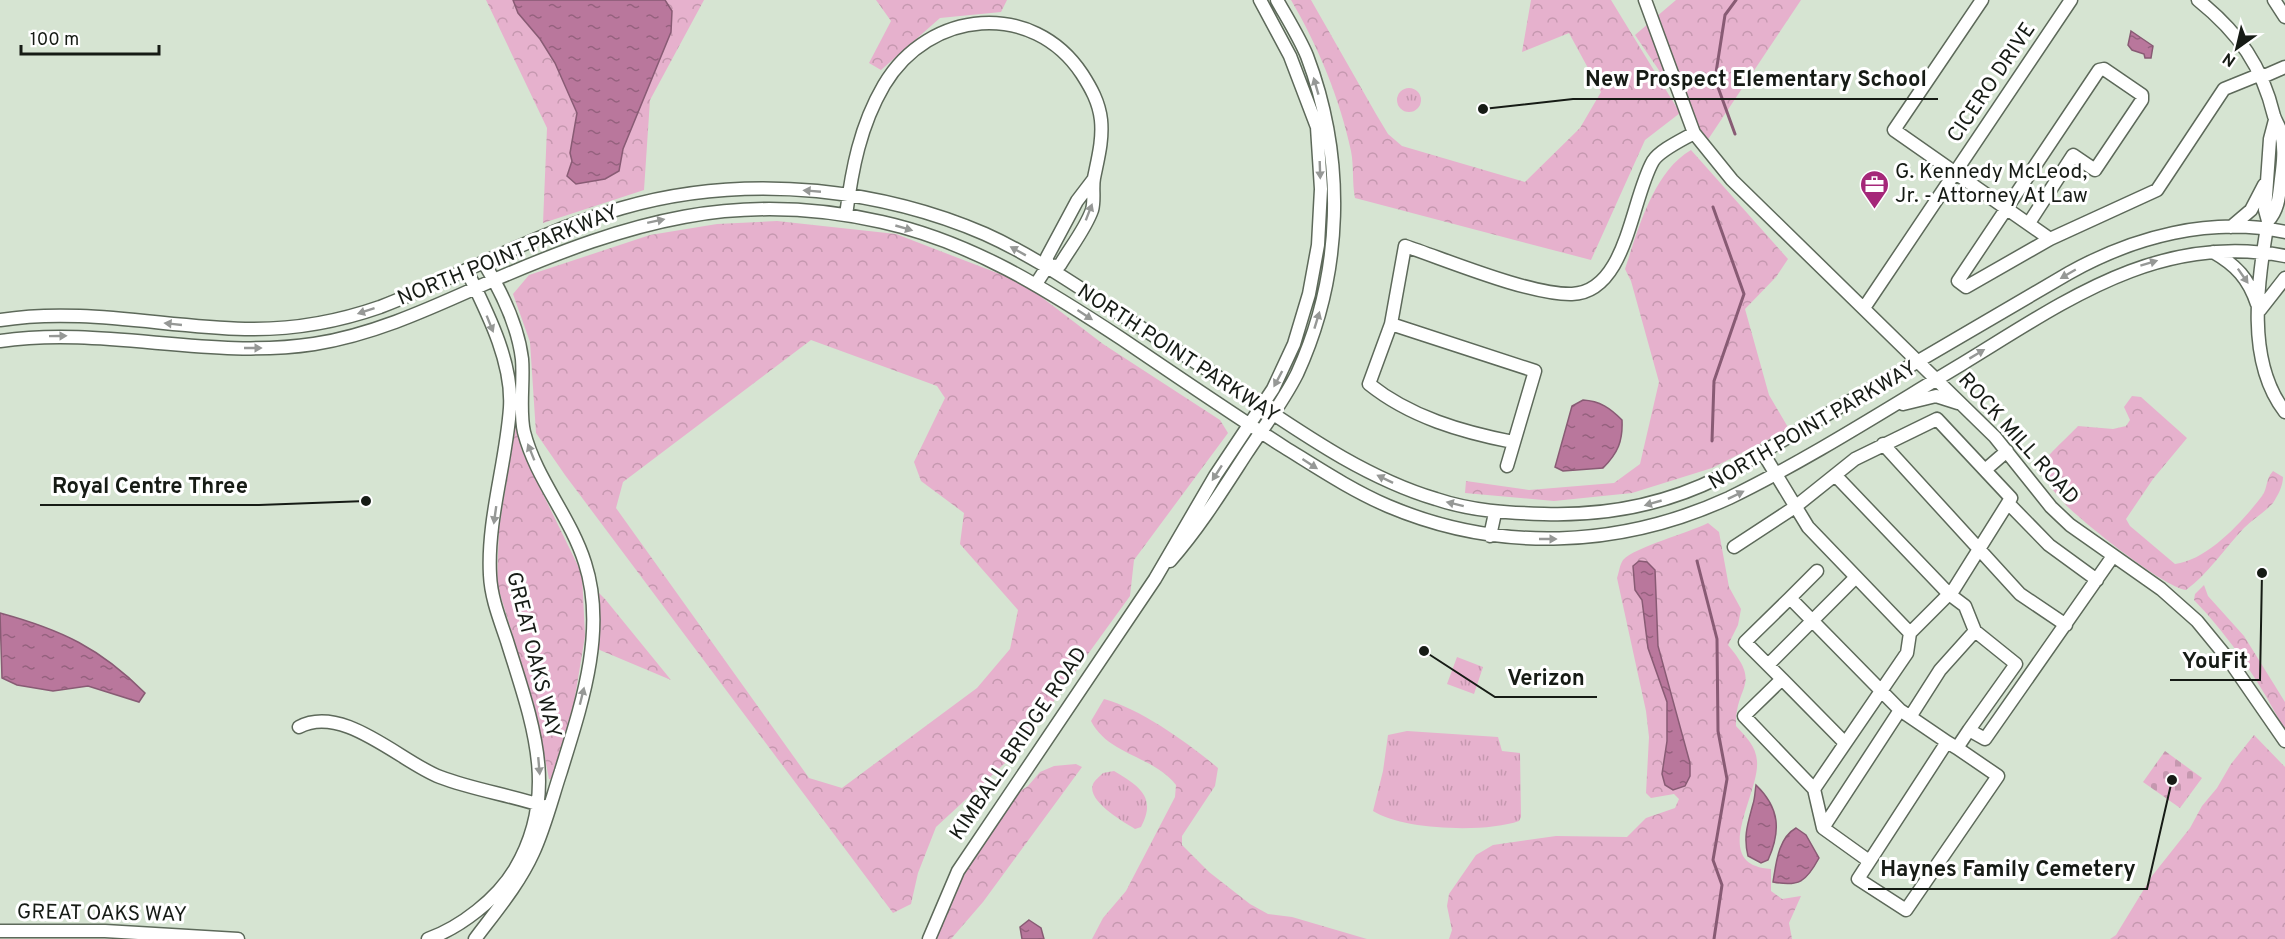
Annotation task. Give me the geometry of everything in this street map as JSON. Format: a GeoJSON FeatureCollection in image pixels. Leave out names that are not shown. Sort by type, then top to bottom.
{"type":"FeatureCollection","features":[{"type":"Feature","properties":{"kind":"street","name":"KIMBALL BRIDGE ROAD"},"geometry":{"type":"LineString","coordinates":[[1155,579],[1187,542],[1261,432],[1302,320],[1314,270],[1321,189],[1317,127],[1290,56],[1260,0]]}},
{"type":"Feature","properties":{"kind":"street","name":"KIMBALL BRIDGE ROAD"},"geometry":{"type":"LineString","coordinates":[[929,939],[946,896],[979,838],[1155,579],[1175,542],[1249,425],[1268,410],[1296,374],[1320,311],[1332,247],[1335,190],[1327,125],[1306,55],[1277,0]]}},
{"type":"Feature","properties":{"kind":"street","name":"ROCK MILL ROAD"},"geometry":{"type":"LineString","coordinates":[[1645,0],[1694,133],[1756,206],[1963,405],[2007,451],[2057,513],[2161,589],[2197,621],[2229,660],[2285,741]]}},
{"type":"Feature","properties":{"kind":"street"},"geometry":{"type":"LineString","coordinates":[[1982,0],[1894,130],[2050,239]]}},
{"type":"Feature","properties":{"kind":"street"},"geometry":{"type":"LineString","coordinates":[[2198,0],[2230,28],[2261,76],[2275,120],[2281,131],[2283,193],[2267,225]]}},
{"type":"Feature","properties":{"kind":"street"},"geometry":{"type":"LineString","coordinates":[[2274,0],[2285,17]]}},
{"type":"Feature","properties":{"kind":"street","name":"CICERO DRIVE"},"geometry":{"type":"LineString","coordinates":[[1864,308],[2067,1]]}},
{"type":"Feature","properties":{"kind":"street"},"geometry":{"type":"LineString","coordinates":[[846,215],[855,155],[864,128],[885,85],[897,69],[918,48],[956,26],[987,19],[1023,25],[1039,32],[1069,55],[1096,100],[1101,121],[1101,149],[1093,180],[1077,201],[1047,257],[1047,267],[1036,284]]}},
{"type":"Feature","properties":{"kind":"street"},"geometry":{"type":"LineString","coordinates":[[2029,223],[2073,155],[2096,170],[2142,100],[2142,95],[2104,69],[2099,70],[1958,281],[1966,287],[2050,239],[2157,190],[2224,89],[2285,67]]}},
{"type":"Feature","properties":{"kind":"street"},"geometry":{"type":"LineString","coordinates":[[2275,120],[2270,139],[2265,210],[2267,225],[2258,337],[2262,368],[2271,391],[2285,412]]}},
{"type":"Feature","properties":{"kind":"street"},"geometry":{"type":"LineString","coordinates":[[1513,442],[1477,435],[1412,412],[1368,384],[1391,324],[1405,246],[1536,289],[1572,294],[1590,290],[1600,284],[1613,270],[1653,160],[1694,133]]}},
{"type":"Feature","properties":{"kind":"street"},"geometry":{"type":"LineString","coordinates":[[2231,228],[2250,210],[2268,176]]}},
{"type":"Feature","properties":{"kind":"street","name":"NORTH POINT PARKWAY"},"geometry":{"type":"LineString","coordinates":[[0,320],[76,316],[231,328],[297,326],[363,313],[467,271],[562,228],[648,201],[743,189],[792,189],[849,195],[895,204],[943,218],[986,235],[1047,267],[1338,454],[1403,488],[1439,500],[1495,513],[1578,515],[1641,506],[1706,484],[2082,266],[2114,250],[2169,234],[2267,225],[2285,232]]}},
{"type":"Feature","properties":{"kind":"street","name":"NORTH POINT PARKWAY"},"geometry":{"type":"LineString","coordinates":[[0,341],[72,336],[227,348],[296,346],[375,330],[588,240],[675,217],[726,210],[772,209],[846,215],[895,225],[946,241],[984,257],[1036,284],[1249,425],[1345,485],[1386,506],[1453,528],[1490,536],[1526,539],[1581,539],[1648,528],[1708,508],[1776,473],[2106,280],[2162,260],[2213,252],[2285,256]]}},
{"type":"Feature","properties":{"kind":"street"},"geometry":{"type":"LineString","coordinates":[[2213,252],[2241,272],[2253,290],[2260,311]]}},
{"type":"Feature","properties":{"kind":"street","name":"GREAT OAKS WAY"},"geometry":{"type":"LineString","coordinates":[[475,939],[518,881],[533,854],[544,806],[590,660],[593,623],[591,589],[585,562],[559,506],[542,477],[523,429],[522,358],[516,333],[494,280],[484,263]]}},
{"type":"Feature","properties":{"kind":"street","name":"GREAT OAKS WAY"},"geometry":{"type":"LineString","coordinates":[[428,939],[457,926],[504,885],[527,847],[544,806],[535,740],[496,609],[490,577],[493,529],[511,406],[508,372],[476,288],[467,271]]}},
{"type":"Feature","properties":{"kind":"street"},"geometry":{"type":"LineString","coordinates":[[2260,311],[2285,278]]}},
{"type":"Feature","properties":{"kind":"street"},"geometry":{"type":"LineString","coordinates":[[1391,324],[1535,371],[1507,466]]}},
{"type":"Feature","properties":{"kind":"street"},"geometry":{"type":"LineString","coordinates":[[1884,409],[1936,396],[1963,405]]}},
{"type":"Feature","properties":{"kind":"street"},"geometry":{"type":"LineString","coordinates":[[1734,547],[1795,507],[1855,459],[1937,419],[2011,498],[1949,594],[1910,633],[1907,653],[1814,789]]}},
{"type":"Feature","properties":{"kind":"street"},"geometry":{"type":"LineString","coordinates":[[1883,444],[2020,594],[2066,626]]}},
{"type":"Feature","properties":{"kind":"street"},"geometry":{"type":"LineString","coordinates":[[1985,470],[2007,451]]}},
{"type":"Feature","properties":{"kind":"street"},"geometry":{"type":"LineString","coordinates":[[1763,453],[1808,527],[1910,633]]}},
{"type":"Feature","properties":{"kind":"street"},"geometry":{"type":"LineString","coordinates":[[1835,475],[1949,594],[1965,606],[1975,632],[2016,664],[2033,673]]}},
{"type":"Feature","properties":{"kind":"street"},"geometry":{"type":"LineString","coordinates":[[2007,503],[2049,544],[2097,580]]}},
{"type":"Feature","properties":{"kind":"street"},"geometry":{"type":"LineString","coordinates":[[1490,536],[1495,513]]}},
{"type":"Feature","properties":{"kind":"street"},"geometry":{"type":"LineString","coordinates":[[1969,730],[1985,739],[2113,556]]}},
{"type":"Feature","properties":{"kind":"street"},"geometry":{"type":"LineString","coordinates":[[1817,571],[1745,642],[1845,743]]}},
{"type":"Feature","properties":{"kind":"street"},"geometry":{"type":"LineString","coordinates":[[1768,664],[1856,577]]}},
{"type":"Feature","properties":{"kind":"street"},"geometry":{"type":"LineString","coordinates":[[1790,597],[1905,714],[1952,745],[1998,776],[1906,910],[1857,879],[1952,745],[1969,730],[2016,664]]}},
{"type":"Feature","properties":{"kind":"street"},"geometry":{"type":"LineString","coordinates":[[1823,828],[1905,714],[1940,670],[1975,632]]}},
{"type":"Feature","properties":{"kind":"street"},"geometry":{"type":"LineString","coordinates":[[1782,679],[1744,716],[1814,789],[1823,828],[1869,861]]}},
{"type":"Feature","properties":{"kind":"street"},"geometry":{"type":"LineString","coordinates":[[299,727],[308,722],[324,722],[349,728],[376,738],[417,766],[440,777],[544,806]]}},
{"type":"Feature","properties":{"kind":"street","name":"GREAT OAKS WAY"},"geometry":{"type":"LineString","coordinates":[[0,931],[105,932],[238,939]]}},
{"type":"Feature","properties":{"kind":"green space"},"geometry":{"type":"Polygon","coordinates":[[[486,0],[704,0],[650,100],[644,190],[543,223],[547,128],[486,0]]]}},
{"type":"Feature","properties":{"kind":"green space"},"geometry":{"type":"Polygon","coordinates":[[[876,0],[1007,0],[1001,12],[940,18],[881,70],[869,63],[891,21],[876,0]]]}},
{"type":"Feature","properties":{"kind":"green space"},"geometry":{"type":"Polygon","coordinates":[[[1291,0],[1311,0],[1388,134],[1402,146],[1525,182],[1580,128],[1601,92],[1569,33],[1522,52],[1531,0],[1611,0],[1680,113],[1645,140],[1591,260],[1355,198],[1351,151],[1341,112],[1319,54],[1291,0]]]}},
{"type":"Feature","properties":{"kind":"green space"},"geometry":{"type":"Polygon","coordinates":[[[1676,0],[1801,0],[1707,141],[1635,35],[1676,0]]]}},
{"type":"Feature","properties":{"kind":"green space"},"geometry":{"type":"Polygon","coordinates":[[[1409,88],[1418,91],[1421,100],[1418,109],[1409,112],[1400,109],[1397,100],[1400,91],[1409,88]]]}},
{"type":"Feature","properties":{"kind":"green space"},"geometry":{"type":"Polygon","coordinates":[[[1691,150],[1788,259],[1776,277],[1745,309],[1769,395],[1789,429],[1712,468],[1632,493],[1554,501],[1465,493],[1466,481],[1529,490],[1614,483],[1640,464],[1659,382],[1631,281],[1625,269],[1642,220],[1657,187],[1666,172],[1691,150]]]}},
{"type":"Feature","properties":{"kind":"green space"},"geometry":{"type":"Polygon","coordinates":[[[777,221],[896,234],[1023,283],[1103,344],[1220,420],[1228,433],[1134,560],[1130,596],[1017,752],[936,827],[918,873],[911,904],[893,913],[536,433],[530,342],[513,294],[529,275],[650,235],[717,224],[777,221]],[[811,340],[623,482],[616,508],[809,778],[842,788],[977,688],[1010,649],[1018,610],[960,544],[964,513],[921,481],[914,462],[945,398],[937,386],[811,340]]]}},
{"type":"Feature","properties":{"kind":"green space"},"geometry":{"type":"Polygon","coordinates":[[[2132,396],[2141,397],[2187,438],[2153,479],[2126,519],[2130,526],[2175,564],[2200,555],[2224,538],[2262,496],[2273,471],[2283,477],[2273,503],[2244,528],[2209,569],[2186,590],[2160,578],[2108,541],[2068,507],[2038,471],[2050,454],[2078,426],[2113,429],[2126,426],[2130,420],[2124,407],[2132,396]]]}},
{"type":"Feature","properties":{"kind":"green space"},"geometry":{"type":"Polygon","coordinates":[[[516,424],[522,451],[582,574],[585,636],[573,709],[551,779],[549,779],[535,708],[497,584],[499,528],[516,424]]]}},
{"type":"Feature","properties":{"kind":"green space"},"geometry":{"type":"Polygon","coordinates":[[[1708,523],[1719,532],[1729,587],[1741,609],[1738,625],[1728,645],[1744,669],[1746,678],[1739,701],[1736,726],[1753,746],[1757,761],[1756,775],[1740,842],[1743,855],[1752,865],[1771,869],[1771,891],[1782,899],[1801,896],[1789,923],[1792,939],[1449,939],[1452,930],[1447,906],[1449,894],[1476,855],[1493,845],[1556,836],[1627,837],[1646,818],[1675,808],[1679,799],[1674,794],[1651,798],[1646,793],[1649,737],[1646,711],[1617,578],[1623,560],[1629,555],[1708,523]]]}},
{"type":"Feature","properties":{"kind":"green space"},"geometry":{"type":"Polygon","coordinates":[[[2204,585],[2208,596],[2244,636],[2285,702],[2285,731],[2244,662],[2194,600],[2195,594],[2204,585]]]}},
{"type":"Feature","properties":{"kind":"green space"},"geometry":{"type":"Polygon","coordinates":[[[599,593],[671,680],[595,648],[595,595],[599,593]]]}},
{"type":"Feature","properties":{"kind":"green space"},"geometry":{"type":"Polygon","coordinates":[[[1457,657],[1483,667],[1474,694],[1447,684],[1457,657]]]}},
{"type":"Feature","properties":{"kind":"green space"},"geometry":{"type":"Polygon","coordinates":[[[1104,699],[1133,710],[1148,719],[1179,738],[1218,768],[1215,786],[1182,836],[1182,845],[1209,872],[1250,904],[1268,914],[1292,917],[1367,939],[1092,939],[1103,918],[1126,891],[1175,797],[1176,785],[1167,775],[1120,749],[1099,732],[1091,721],[1104,699]]]}},
{"type":"Feature","properties":{"kind":"green space"},"geometry":{"type":"Polygon","coordinates":[[[1407,731],[1498,737],[1502,751],[1520,753],[1521,817],[1519,821],[1486,827],[1444,828],[1403,822],[1373,811],[1383,771],[1388,735],[1407,731]]]}},
{"type":"Feature","properties":{"kind":"green space"},"geometry":{"type":"Polygon","coordinates":[[[2254,735],[2285,767],[2285,939],[2110,939],[2116,935],[2152,876],[2190,828],[2202,806],[2254,735]]]}},
{"type":"Feature","properties":{"kind":"green space"},"geometry":{"type":"Polygon","coordinates":[[[2165,751],[2202,778],[2180,808],[2143,782],[2165,751]]]}},
{"type":"Feature","properties":{"kind":"green space"},"geometry":{"type":"Polygon","coordinates":[[[1076,764],[1082,767],[983,902],[951,939],[934,939],[971,855],[1016,794],[1028,786],[1040,772],[1054,766],[1076,764]]]}},
{"type":"Feature","properties":{"kind":"green space"},"geometry":{"type":"Polygon","coordinates":[[[1114,771],[1143,793],[1147,808],[1141,827],[1135,829],[1107,810],[1092,791],[1093,784],[1103,773],[1114,771]]]}},
{"type":"Feature","properties":{"kind":"water"},"geometry":{"type":"Polygon","coordinates":[[[513,0],[665,0],[672,11],[671,32],[623,149],[619,171],[605,179],[576,184],[567,176],[572,161],[570,153],[577,113],[555,63],[540,39],[518,13],[513,0]]]}},
{"type":"Feature","properties":{"kind":"water"},"geometry":{"type":"Polygon","coordinates":[[[2131,31],[2153,46],[2151,58],[2145,58],[2144,54],[2132,50],[2128,45],[2131,31]]]}},
{"type":"Feature","properties":{"kind":"water"},"geometry":{"type":"Polygon","coordinates":[[[1583,400],[1595,402],[1613,412],[1622,420],[1622,434],[1616,452],[1603,468],[1563,471],[1555,467],[1572,406],[1583,400]]]}},
{"type":"Feature","properties":{"kind":"water"},"geometry":{"type":"Polygon","coordinates":[[[1639,561],[1647,562],[1655,570],[1658,646],[1690,763],[1690,776],[1685,786],[1673,790],[1665,785],[1662,774],[1667,741],[1667,702],[1648,648],[1642,600],[1635,590],[1633,566],[1639,561]]]}},
{"type":"Feature","properties":{"kind":"water"},"geometry":{"type":"Polygon","coordinates":[[[0,613],[42,626],[79,642],[112,664],[145,693],[139,702],[88,686],[53,691],[17,685],[2,678],[0,613]]]}},
{"type":"Feature","properties":{"kind":"water"},"geometry":{"type":"Polygon","coordinates":[[[1756,785],[1770,802],[1776,820],[1772,849],[1768,860],[1761,863],[1748,856],[1746,842],[1756,785]]]}},
{"type":"Feature","properties":{"kind":"water"},"geometry":{"type":"Polygon","coordinates":[[[1796,828],[1806,835],[1819,858],[1810,873],[1801,881],[1789,884],[1773,882],[1782,845],[1785,838],[1796,828]]]}},
{"type":"Feature","properties":{"kind":"water"},"geometry":{"type":"Polygon","coordinates":[[[1029,920],[1041,928],[1044,939],[1022,939],[1020,927],[1029,920]]]}},
{"type":"Feature","properties":{"kind":"waterway"},"geometry":{"type":"LineString","coordinates":[[1735,134],[1715,79],[1725,15],[1736,0]]}},
{"type":"Feature","properties":{"kind":"waterway"},"geometry":{"type":"LineString","coordinates":[[1712,441],[1714,381],[1744,294],[1713,207]]}},
{"type":"Feature","properties":{"kind":"waterway"},"geometry":{"type":"LineString","coordinates":[[1697,561],[1717,639],[1718,731],[1727,779],[1713,860],[1722,885],[1714,939]]}},
{"type":"Feature","properties":{"kind":"place","name":"New Prospect Elementary School"},"geometry":{"type":"Point","coordinates":[1483,109]}},
{"type":"Feature","properties":{"kind":"place","name":"G. Kennedy McLeod, Jr. - Attorney At Law"},"geometry":{"type":"Point","coordinates":[1874,210]}},
{"type":"Feature","properties":{"kind":"place","name":"Royal Centre Three"},"geometry":{"type":"Point","coordinates":[366,501]}},
{"type":"Feature","properties":{"kind":"place","name":"YouFit"},"geometry":{"type":"Point","coordinates":[2262,573]}},
{"type":"Feature","properties":{"kind":"place","name":"Verizon"},"geometry":{"type":"Point","coordinates":[1424,651]}},
{"type":"Feature","properties":{"kind":"place","name":"Haynes Family Cemetery"},"geometry":{"type":"Point","coordinates":[2172,780]}}]}
